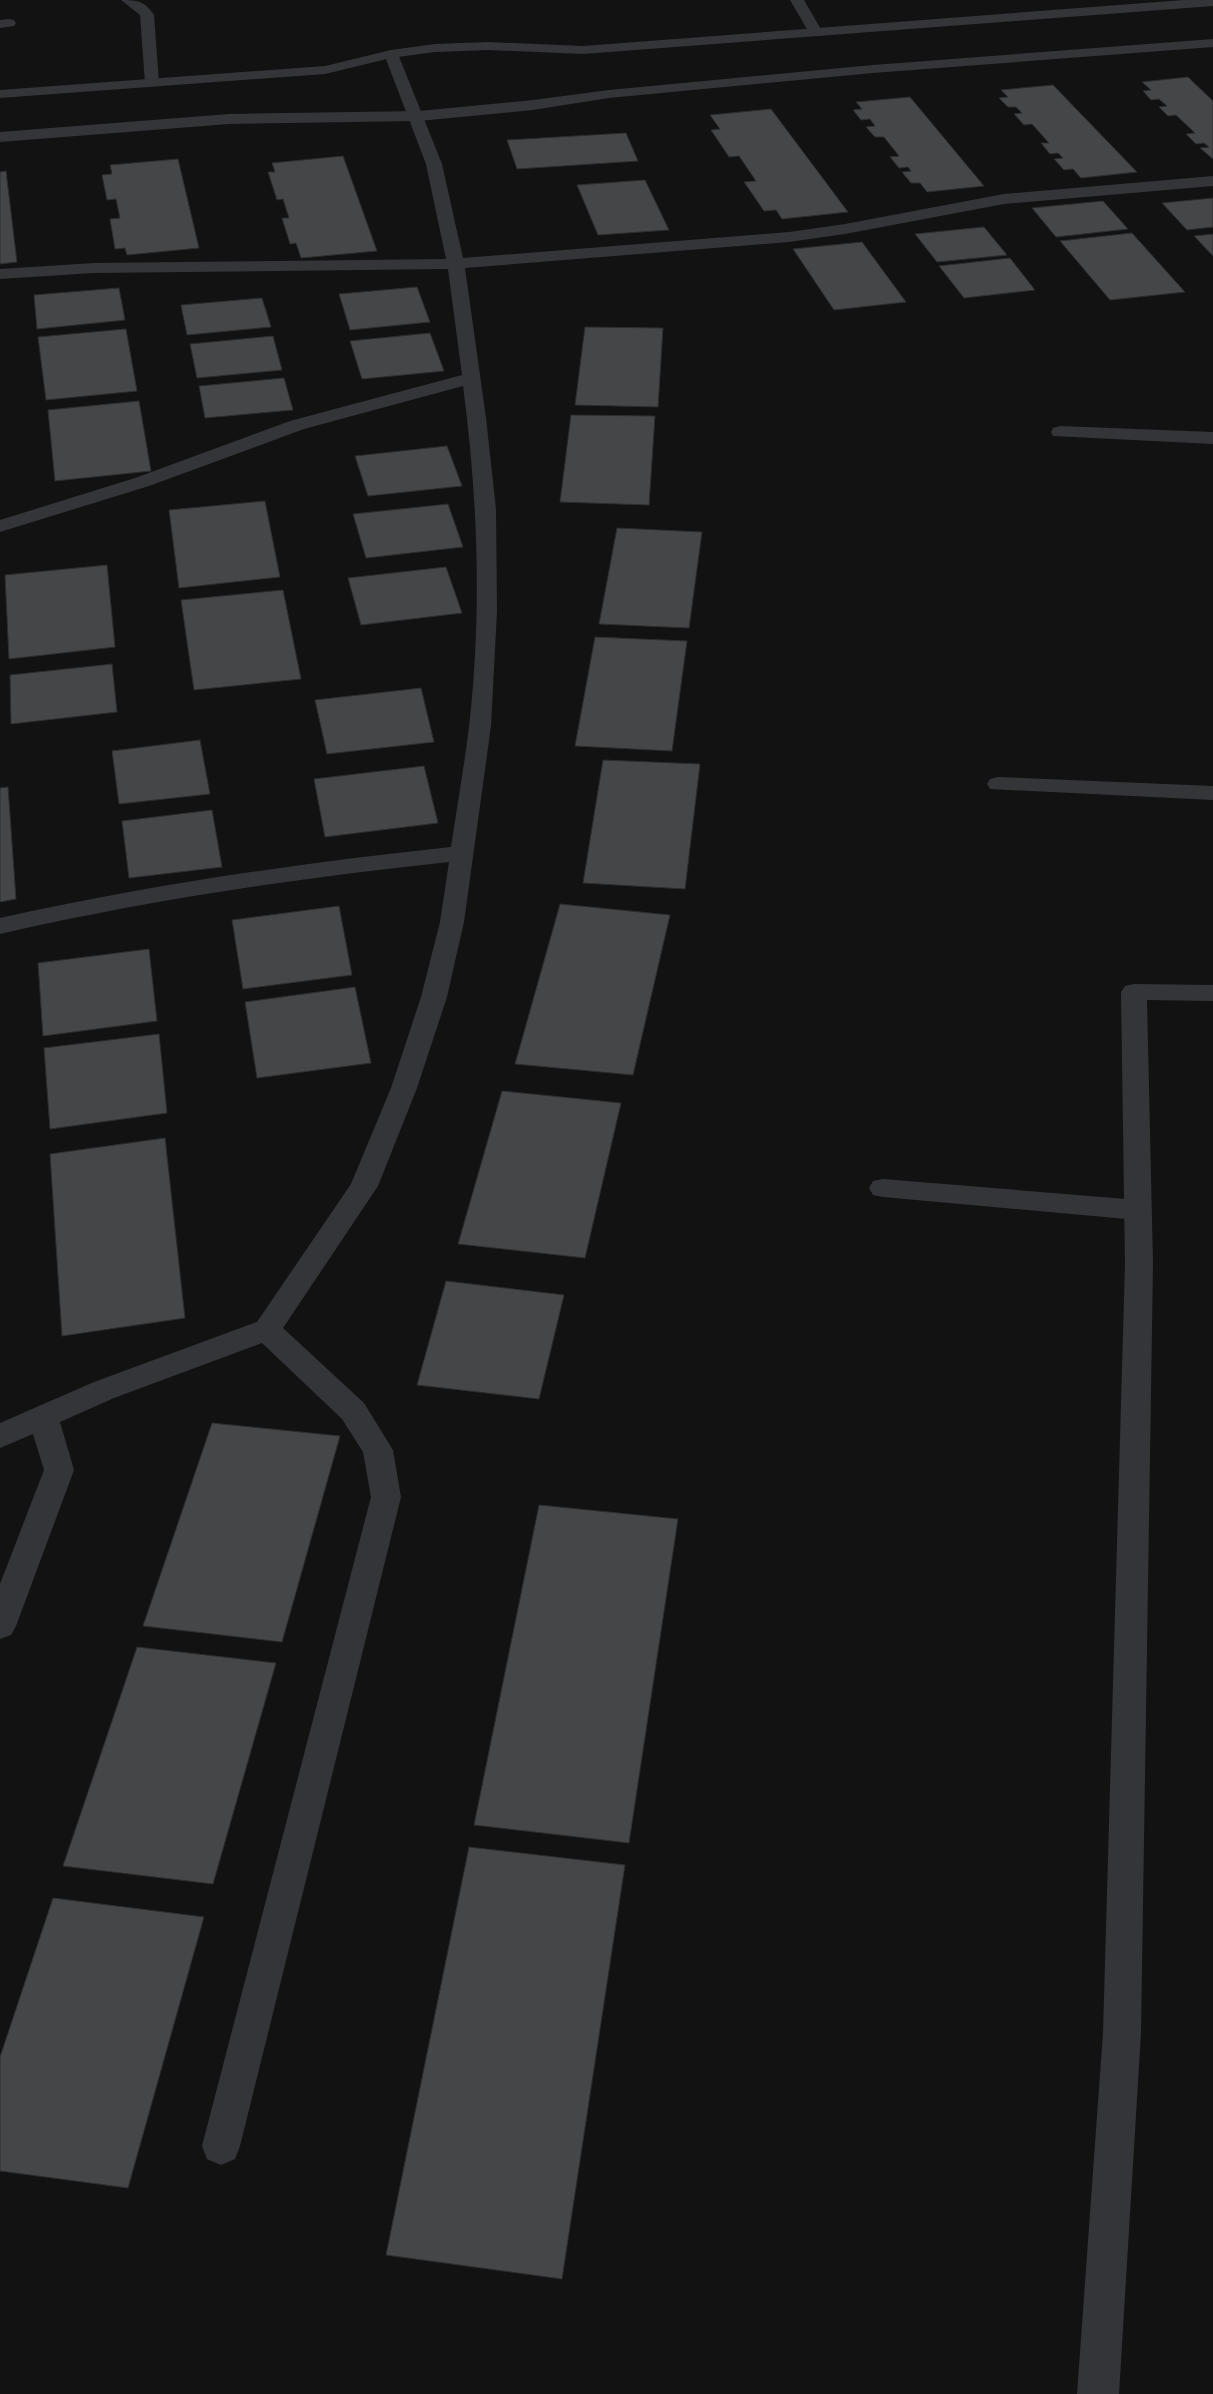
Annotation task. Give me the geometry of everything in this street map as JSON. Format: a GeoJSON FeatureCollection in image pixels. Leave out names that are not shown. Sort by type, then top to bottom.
{"type":"FeatureCollection","features":[{"type":"Feature","properties":{"kind":"street"},"geometry":{"type":"LineString","coordinates":[[128,0],[142,9],[147,15],[152,83]]}},
{"type":"Feature","properties":{"kind":"street"},"geometry":{"type":"LineString","coordinates":[[797,0],[816,32]]}},
{"type":"Feature","properties":{"kind":"street"},"geometry":{"type":"LineString","coordinates":[[0,94],[325,70],[391,54],[463,46],[584,50],[1213,2]]}},
{"type":"Feature","properties":{"kind":"street"},"geometry":{"type":"LineString","coordinates":[[0,137],[229,119],[416,116],[533,105],[609,94],[864,70],[1213,44]]}},
{"type":"Feature","properties":{"kind":"street"},"geometry":{"type":"LineString","coordinates":[[0,1436],[140,1376],[267,1330],[364,1186],[404,1088],[434,997],[452,922],[480,726],[487,611],[486,509],[456,264],[434,164],[391,54]]}},
{"type":"Feature","properties":{"kind":"street"},"geometry":{"type":"LineString","coordinates":[[0,274],[94,268],[456,264],[789,237],[845,229],[1004,199],[1213,181]]}},
{"type":"Feature","properties":{"kind":"street"},"geometry":{"type":"LineString","coordinates":[[0,526],[142,482],[297,426],[471,378]]}},
{"type":"Feature","properties":{"kind":"street"},"geometry":{"type":"LineString","coordinates":[[1060,432],[1213,438]]}},
{"type":"Feature","properties":{"kind":"street"},"geometry":{"type":"LineString","coordinates":[[998,784],[1213,793]]}},
{"type":"Feature","properties":{"kind":"street"},"geometry":{"type":"LineString","coordinates":[[0,926],[172,891],[296,872],[463,853]]}},
{"type":"Feature","properties":{"kind":"street"},"geometry":{"type":"LineString","coordinates":[[1098,2394],[1122,2033],[1139,1264],[1134,992],[1213,993]]}},
{"type":"Feature","properties":{"kind":"street"},"geometry":{"type":"LineString","coordinates":[[883,1188],[1138,1210]]}},
{"type":"Feature","properties":{"kind":"street"},"geometry":{"type":"LineString","coordinates":[[220,2146],[386,1497],[378,1450],[353,1411],[267,1330]]}},
{"type":"Feature","properties":{"kind":"street"},"geometry":{"type":"LineString","coordinates":[[0,1626],[59,1470],[43,1416]]}},
{"type":"Feature","properties":{"kind":"building"},"geometry":{"type":"Polygon","coordinates":[[[1188,77],[1213,101],[1213,159],[1200,148],[1209,147],[1204,143],[1196,144],[1186,134],[1195,133],[1176,115],[1168,116],[1159,107],[1167,106],[1159,99],[1151,100],[1143,91],[1151,90],[1142,82],[1188,77]]]}},
{"type":"Feature","properties":{"kind":"building"},"geometry":{"type":"Polygon","coordinates":[[[1053,85],[1137,172],[1081,178],[1073,169],[1064,170],[1054,159],[1063,158],[1058,153],[1050,154],[1041,143],[1049,143],[1032,124],[1024,125],[1014,114],[1022,113],[1016,107],[1008,107],[999,98],[1008,97],[1001,90],[1053,85]]]}},
{"type":"Feature","properties":{"kind":"building"},"geometry":{"type":"Polygon","coordinates":[[[910,97],[984,186],[927,192],[920,183],[911,183],[902,172],[911,171],[908,167],[899,168],[890,157],[899,156],[884,137],[875,137],[866,127],[875,126],[870,119],[861,120],[853,110],[862,109],[856,102],[910,97]]]}},
{"type":"Feature","properties":{"kind":"building"},"geometry":{"type":"Polygon","coordinates":[[[771,109],[848,212],[782,219],[776,210],[764,211],[744,182],[756,181],[739,156],[729,157],[711,130],[720,129],[710,115],[771,109]]]}},
{"type":"Feature","properties":{"kind":"building"},"geometry":{"type":"Polygon","coordinates":[[[626,133],[638,161],[517,169],[507,140],[626,133]]]}},
{"type":"Feature","properties":{"kind":"building"},"geometry":{"type":"Polygon","coordinates":[[[343,156],[377,251],[301,258],[296,243],[290,244],[282,218],[289,218],[283,199],[277,200],[268,172],[275,172],[272,163],[343,156]]]}},
{"type":"Feature","properties":{"kind":"building"},"geometry":{"type":"Polygon","coordinates":[[[178,159],[199,248],[127,255],[125,248],[115,249],[110,219],[120,218],[116,199],[107,200],[102,175],[112,174],[110,165],[178,159]]]}},
{"type":"Feature","properties":{"kind":"building"},"geometry":{"type":"Polygon","coordinates":[[[6,171],[17,262],[0,264],[0,172],[6,171]]]}},
{"type":"Feature","properties":{"kind":"building"},"geometry":{"type":"Polygon","coordinates":[[[645,180],[669,230],[598,235],[577,185],[645,180]]]}},
{"type":"Feature","properties":{"kind":"building"},"geometry":{"type":"Polygon","coordinates":[[[1213,198],[1213,227],[1187,230],[1162,203],[1213,198]]]}},
{"type":"Feature","properties":{"kind":"building"},"geometry":{"type":"Polygon","coordinates":[[[1103,201],[1128,229],[1056,237],[1032,208],[1103,201]]]}},
{"type":"Feature","properties":{"kind":"building"},"geometry":{"type":"Polygon","coordinates":[[[984,227],[1007,255],[937,262],[915,234],[984,227]]]}},
{"type":"Feature","properties":{"kind":"building"},"geometry":{"type":"Polygon","coordinates":[[[1132,233],[1185,292],[1110,300],[1060,241],[1132,233]]]}},
{"type":"Feature","properties":{"kind":"building"},"geometry":{"type":"Polygon","coordinates":[[[1213,234],[1213,256],[1194,236],[1213,234]]]}},
{"type":"Feature","properties":{"kind":"building"},"geometry":{"type":"Polygon","coordinates":[[[862,242],[906,302],[834,310],[793,249],[862,242]]]}},
{"type":"Feature","properties":{"kind":"building"},"geometry":{"type":"Polygon","coordinates":[[[1010,258],[1035,290],[964,298],[939,266],[1010,258]]]}},
{"type":"Feature","properties":{"kind":"building"},"geometry":{"type":"Polygon","coordinates":[[[417,287],[430,322],[350,330],[339,294],[417,287]]]}},
{"type":"Feature","properties":{"kind":"building"},"geometry":{"type":"Polygon","coordinates":[[[119,288],[125,320],[37,329],[34,295],[119,288]]]}},
{"type":"Feature","properties":{"kind":"building"},"geometry":{"type":"Polygon","coordinates":[[[262,298],[271,327],[187,335],[181,305],[262,298]]]}},
{"type":"Feature","properties":{"kind":"building"},"geometry":{"type":"Polygon","coordinates":[[[585,327],[663,328],[658,407],[575,405],[585,327]]]}},
{"type":"Feature","properties":{"kind":"building"},"geometry":{"type":"Polygon","coordinates":[[[126,329],[137,391],[46,400],[38,337],[126,329]]]}},
{"type":"Feature","properties":{"kind":"building"},"geometry":{"type":"Polygon","coordinates":[[[430,333],[444,371],[362,379],[350,341],[430,333]]]}},
{"type":"Feature","properties":{"kind":"building"},"geometry":{"type":"Polygon","coordinates":[[[273,336],[282,370],[197,378],[190,344],[273,336]]]}},
{"type":"Feature","properties":{"kind":"building"},"geometry":{"type":"Polygon","coordinates":[[[284,378],[293,410],[205,418],[199,386],[284,378]]]}},
{"type":"Feature","properties":{"kind":"building"},"geometry":{"type":"Polygon","coordinates":[[[139,401],[151,471],[55,481],[48,410],[139,401]]]}},
{"type":"Feature","properties":{"kind":"building"},"geometry":{"type":"Polygon","coordinates":[[[571,415],[655,416],[649,505],[560,502],[571,415]]]}},
{"type":"Feature","properties":{"kind":"building"},"geometry":{"type":"Polygon","coordinates":[[[447,446],[462,486],[368,496],[355,456],[447,446]]]}},
{"type":"Feature","properties":{"kind":"building"},"geometry":{"type":"Polygon","coordinates":[[[265,501],[280,577],[179,588],[169,510],[265,501]]]}},
{"type":"Feature","properties":{"kind":"building"},"geometry":{"type":"Polygon","coordinates":[[[448,504],[463,547],[366,558],[353,514],[448,504]]]}},
{"type":"Feature","properties":{"kind":"building"},"geometry":{"type":"Polygon","coordinates":[[[617,528],[702,532],[689,628],[599,624],[617,528]]]}},
{"type":"Feature","properties":{"kind":"building"},"geometry":{"type":"Polygon","coordinates":[[[107,565],[115,647],[9,659],[5,575],[107,565]]]}},
{"type":"Feature","properties":{"kind":"building"},"geometry":{"type":"Polygon","coordinates":[[[446,567],[462,613],[361,625],[348,578],[446,567]]]}},
{"type":"Feature","properties":{"kind":"building"},"geometry":{"type":"Polygon","coordinates":[[[283,590],[301,679],[194,690],[181,600],[283,590]]]}},
{"type":"Feature","properties":{"kind":"building"},"geometry":{"type":"Polygon","coordinates":[[[595,637],[687,641],[672,751],[575,746],[595,637]]]}},
{"type":"Feature","properties":{"kind":"building"},"geometry":{"type":"Polygon","coordinates":[[[112,664],[117,712],[11,724],[10,675],[112,664]]]}},
{"type":"Feature","properties":{"kind":"building"},"geometry":{"type":"Polygon","coordinates":[[[421,688],[434,742],[327,754],[315,700],[421,688]]]}},
{"type":"Feature","properties":{"kind":"building"},"geometry":{"type":"Polygon","coordinates":[[[200,740],[210,794],[119,804],[112,751],[200,740]]]}},
{"type":"Feature","properties":{"kind":"building"},"geometry":{"type":"Polygon","coordinates":[[[603,760],[700,764],[685,889],[583,883],[603,760]]]}},
{"type":"Feature","properties":{"kind":"building"},"geometry":{"type":"Polygon","coordinates":[[[424,766],[438,823],[325,837],[314,779],[424,766]]]}},
{"type":"Feature","properties":{"kind":"building"},"geometry":{"type":"Polygon","coordinates":[[[8,787],[16,899],[0,902],[0,788],[8,787]]]}},
{"type":"Feature","properties":{"kind":"building"},"geometry":{"type":"Polygon","coordinates":[[[212,810],[222,867],[129,878],[122,821],[212,810]]]}},
{"type":"Feature","properties":{"kind":"building"},"geometry":{"type":"Polygon","coordinates":[[[560,904],[670,915],[633,1075],[515,1064],[560,904]]]}},
{"type":"Feature","properties":{"kind":"building"},"geometry":{"type":"Polygon","coordinates":[[[339,906],[352,975],[243,989],[232,920],[339,906]]]}},
{"type":"Feature","properties":{"kind":"building"},"geometry":{"type":"Polygon","coordinates":[[[149,949],[157,1021],[43,1036],[38,963],[149,949]]]}},
{"type":"Feature","properties":{"kind":"building"},"geometry":{"type":"Polygon","coordinates":[[[355,987],[371,1063],[257,1078],[245,1002],[355,987]]]}},
{"type":"Feature","properties":{"kind":"building"},"geometry":{"type":"Polygon","coordinates":[[[159,1034],[167,1113],[50,1129],[44,1048],[159,1034]]]}},
{"type":"Feature","properties":{"kind":"building"},"geometry":{"type":"Polygon","coordinates":[[[502,1091],[621,1103],[585,1258],[458,1244],[502,1091]]]}},
{"type":"Feature","properties":{"kind":"building"},"geometry":{"type":"Polygon","coordinates":[[[165,1138],[185,1318],[62,1336],[50,1154],[165,1138]]]}},
{"type":"Feature","properties":{"kind":"building"},"geometry":{"type":"Polygon","coordinates":[[[446,1281],[564,1295],[539,1399],[417,1385],[446,1281]]]}},
{"type":"Feature","properties":{"kind":"building"},"geometry":{"type":"Polygon","coordinates":[[[212,1423],[340,1436],[282,1642],[143,1626],[212,1423]]]}},
{"type":"Feature","properties":{"kind":"building"},"geometry":{"type":"Polygon","coordinates":[[[539,1505],[678,1519],[629,1843],[474,1825],[539,1505]]]}},
{"type":"Feature","properties":{"kind":"building"},"geometry":{"type":"Polygon","coordinates":[[[137,1647],[276,1663],[213,1884],[63,1866],[137,1647]]]}},
{"type":"Feature","properties":{"kind":"building"},"geometry":{"type":"Polygon","coordinates":[[[469,1847],[625,1865],[562,2279],[386,2255],[469,1847]]]}},
{"type":"Feature","properties":{"kind":"building"},"geometry":{"type":"Polygon","coordinates":[[[53,1898],[204,1917],[128,2188],[0,2171],[0,2057],[53,1898]]]}}]}
